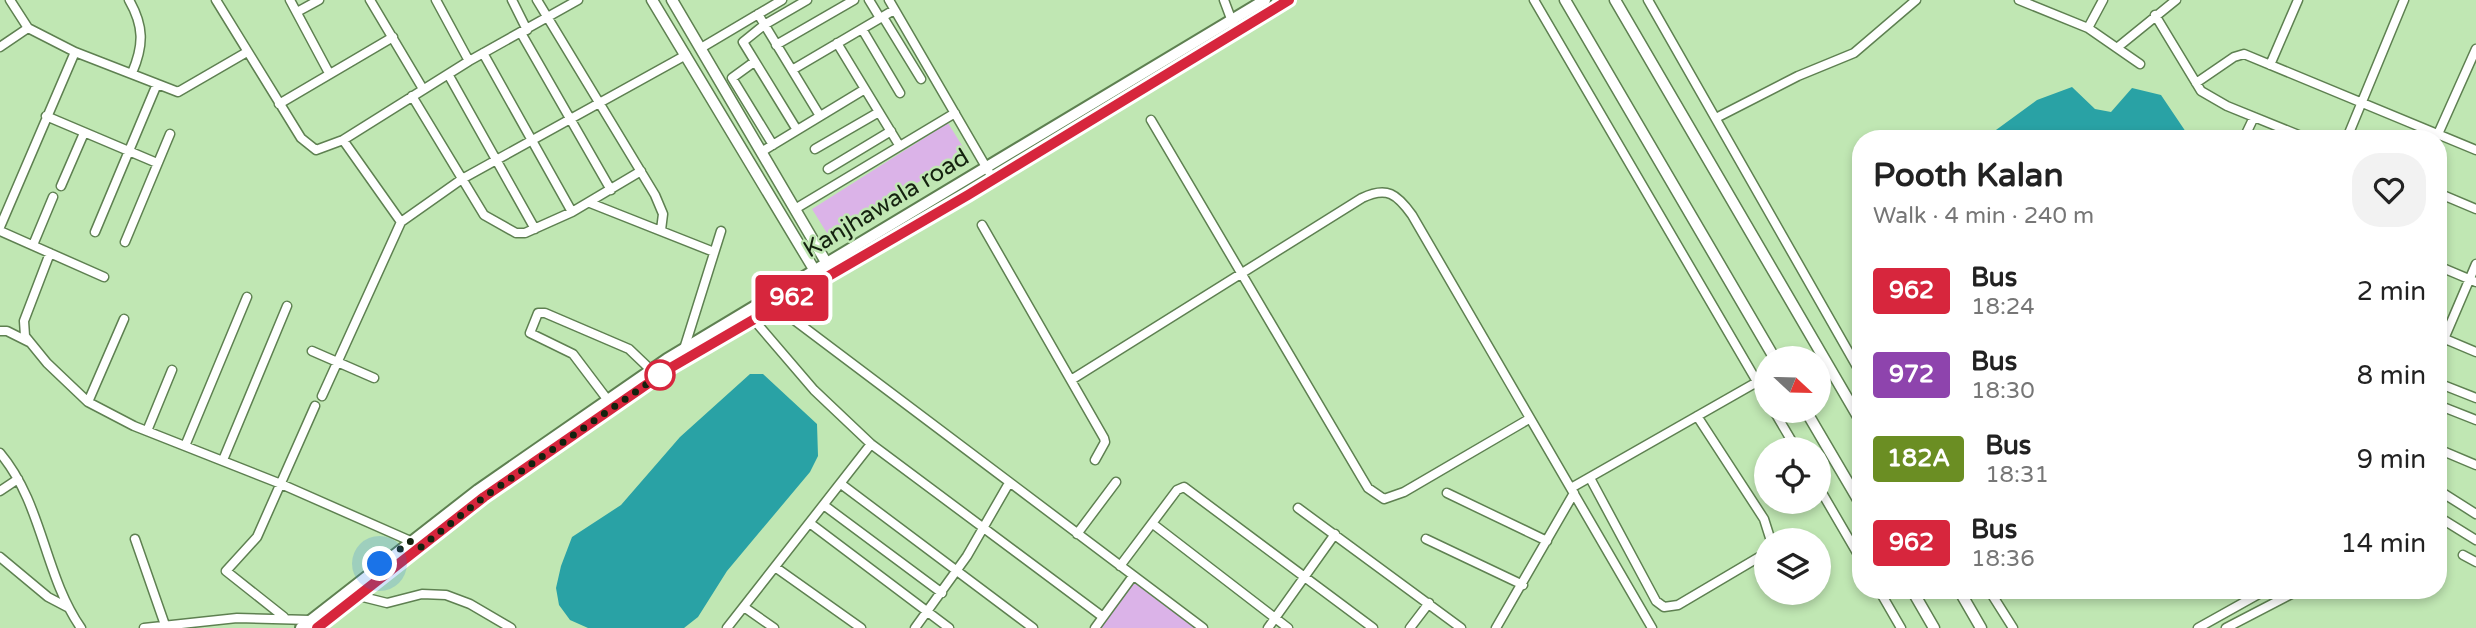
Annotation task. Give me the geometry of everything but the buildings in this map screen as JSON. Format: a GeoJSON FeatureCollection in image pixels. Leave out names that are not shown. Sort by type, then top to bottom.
{"type":"FeatureCollection","features":[{"type":"Feature","properties":{"kind":"main road","name":"Kanjhawala road"},"geometry":{"type":"LineString","coordinates":[[314,624],[607,399],[651,370],[1265,0]]}},
{"type":"Feature","properties":{"kind":"main road","name":"Kanjhawala road"},"geometry":{"type":"LineString","coordinates":[[301,628],[314,624],[359,596],[416,544],[672,367],[778,307],[1289,0]]}},
{"type":"Feature","properties":{"kind":"street"},"geometry":{"type":"LineString","coordinates":[[10,0],[28,28],[75,52],[178,92],[247,52]]}},
{"type":"Feature","properties":{"kind":"street"},"geometry":{"type":"LineString","coordinates":[[129,0],[142,31],[142,45],[132,73]]}},
{"type":"Feature","properties":{"kind":"street"},"geometry":{"type":"LineString","coordinates":[[216,0],[307,146],[323,150],[469,61],[578,0]]}},
{"type":"Feature","properties":{"kind":"street"},"geometry":{"type":"LineString","coordinates":[[290,0],[329,73]]}},
{"type":"Feature","properties":{"kind":"street"},"geometry":{"type":"LineString","coordinates":[[297,12],[319,0]]}},
{"type":"Feature","properties":{"kind":"street"},"geometry":{"type":"LineString","coordinates":[[370,0],[423,89]]}},
{"type":"Feature","properties":{"kind":"street"},"geometry":{"type":"LineString","coordinates":[[436,0],[469,61]]}},
{"type":"Feature","properties":{"kind":"street"},"geometry":{"type":"LineString","coordinates":[[512,0],[524,32],[568,120],[611,190]]}},
{"type":"Feature","properties":{"kind":"street"},"geometry":{"type":"LineString","coordinates":[[537,0],[661,206],[661,230]]}},
{"type":"Feature","properties":{"kind":"street"},"geometry":{"type":"LineString","coordinates":[[652,0],[821,281]]}},
{"type":"Feature","properties":{"kind":"street"},"geometry":{"type":"LineString","coordinates":[[672,0],[833,274]]}},
{"type":"Feature","properties":{"kind":"street"},"geometry":{"type":"LineString","coordinates":[[701,48],[782,0]]}},
{"type":"Feature","properties":{"kind":"street"},"geometry":{"type":"LineString","coordinates":[[797,130],[743,42],[764,25],[807,0]]}},
{"type":"Feature","properties":{"kind":"street"},"geometry":{"type":"LineString","coordinates":[[776,45],[841,3],[854,0]]}},
{"type":"Feature","properties":{"kind":"street"},"geometry":{"type":"LineString","coordinates":[[869,0],[921,79]]}},
{"type":"Feature","properties":{"kind":"street"},"geometry":{"type":"LineString","coordinates":[[889,0],[993,179]]}},
{"type":"Feature","properties":{"kind":"street"},"geometry":{"type":"LineString","coordinates":[[1224,0],[1236,32]]}},
{"type":"Feature","properties":{"kind":"street"},"geometry":{"type":"LineString","coordinates":[[1534,0],[1754,377]]}},
{"type":"Feature","properties":{"kind":"street"},"geometry":{"type":"LineString","coordinates":[[1565,0],[1767,346]]}},
{"type":"Feature","properties":{"kind":"street"},"geometry":{"type":"LineString","coordinates":[[1615,0],[1852,406]]}},
{"type":"Feature","properties":{"kind":"street"},"geometry":{"type":"LineString","coordinates":[[1648,0],[1852,358]]}},
{"type":"Feature","properties":{"kind":"street"},"geometry":{"type":"LineString","coordinates":[[1716,118],[1798,76],[1854,53],[1916,0]]}},
{"type":"Feature","properties":{"kind":"street"},"geometry":{"type":"LineString","coordinates":[[2019,0],[2088,29],[2140,64]]}},
{"type":"Feature","properties":{"kind":"street"},"geometry":{"type":"LineString","coordinates":[[2048,11],[2053,0]]}},
{"type":"Feature","properties":{"kind":"street"},"geometry":{"type":"LineString","coordinates":[[2088,29],[2103,0]]}},
{"type":"Feature","properties":{"kind":"street"},"geometry":{"type":"LineString","coordinates":[[2118,47],[2176,0]]}},
{"type":"Feature","properties":{"kind":"street"},"geometry":{"type":"LineString","coordinates":[[2270,65],[2298,0]]}},
{"type":"Feature","properties":{"kind":"street"},"geometry":{"type":"LineString","coordinates":[[2350,130],[2404,0]]}},
{"type":"Feature","properties":{"kind":"street"},"geometry":{"type":"LineString","coordinates":[[792,70],[894,10]]}},
{"type":"Feature","properties":{"kind":"street"},"geometry":{"type":"LineString","coordinates":[[758,14],[820,116]]}},
{"type":"Feature","properties":{"kind":"street"},"geometry":{"type":"LineString","coordinates":[[2155,15],[2196,83],[2210,99],[2286,130]]}},
{"type":"Feature","properties":{"kind":"street"},"geometry":{"type":"LineString","coordinates":[[0,47],[28,28]]}},
{"type":"Feature","properties":{"kind":"street"},"geometry":{"type":"LineString","coordinates":[[862,29],[900,93]]}},
{"type":"Feature","properties":{"kind":"street"},"geometry":{"type":"LineString","coordinates":[[279,104],[393,37]]}},
{"type":"Feature","properties":{"kind":"street"},"geometry":{"type":"LineString","coordinates":[[837,43],[899,145]]}},
{"type":"Feature","properties":{"kind":"street"},"geometry":{"type":"LineString","coordinates":[[2440,130],[2476,49]]}},
{"type":"Feature","properties":{"kind":"street"},"geometry":{"type":"LineString","coordinates":[[75,52],[0,229],[104,277]]}},
{"type":"Feature","properties":{"kind":"street"},"geometry":{"type":"LineString","coordinates":[[484,53],[530,141],[572,212]]}},
{"type":"Feature","properties":{"kind":"street"},"geometry":{"type":"LineString","coordinates":[[2196,83],[2240,54],[2250,55],[2428,130]]}},
{"type":"Feature","properties":{"kind":"street"},"geometry":{"type":"LineString","coordinates":[[322,396],[401,222],[462,179],[686,55]]}},
{"type":"Feature","properties":{"kind":"street"},"geometry":{"type":"LineString","coordinates":[[754,62],[733,78],[773,145]]}},
{"type":"Feature","properties":{"kind":"street"},"geometry":{"type":"LineString","coordinates":[[448,74],[535,229]]}},
{"type":"Feature","properties":{"kind":"street"},"geometry":{"type":"LineString","coordinates":[[95,232],[157,84]]}},
{"type":"Feature","properties":{"kind":"street"},"geometry":{"type":"LineString","coordinates":[[761,152],[865,89]]}},
{"type":"Feature","properties":{"kind":"street"},"geometry":{"type":"LineString","coordinates":[[412,96],[484,215],[496,225],[516,233],[535,229],[572,212],[641,171]]}},
{"type":"Feature","properties":{"kind":"street"},"geometry":{"type":"LineString","coordinates":[[815,149],[879,112]]}},
{"type":"Feature","properties":{"kind":"street"},"geometry":{"type":"LineString","coordinates":[[795,209],[955,113]]}},
{"type":"Feature","properties":{"kind":"street"},"geometry":{"type":"LineString","coordinates":[[46,116],[128,153],[158,163]]}},
{"type":"Feature","properties":{"kind":"street"},"geometry":{"type":"LineString","coordinates":[[2248,130],[2254,117]]}},
{"type":"Feature","properties":{"kind":"street"},"geometry":{"type":"LineString","coordinates":[[1152,120],[1362,478],[1380,497],[1390,498],[1404,492],[1529,419]]}},
{"type":"Feature","properties":{"kind":"street"},"geometry":{"type":"LineString","coordinates":[[828,169],[891,131]]}},
{"type":"Feature","properties":{"kind":"street"},"geometry":{"type":"LineString","coordinates":[[61,186],[84,134]]}},
{"type":"Feature","properties":{"kind":"street"},"geometry":{"type":"LineString","coordinates":[[125,242],[170,134]]}},
{"type":"Feature","properties":{"kind":"street"},"geometry":{"type":"LineString","coordinates":[[2447,138],[2476,150]]}},
{"type":"Feature","properties":{"kind":"street"},"geometry":{"type":"LineString","coordinates":[[342,140],[401,222]]}},
{"type":"Feature","properties":{"kind":"street"},"geometry":{"type":"LineString","coordinates":[[1071,380],[1362,198],[1382,191],[1392,193],[1412,215],[1652,628]]}},
{"type":"Feature","properties":{"kind":"street"},"geometry":{"type":"LineString","coordinates":[[33,245],[53,197]]}},
{"type":"Feature","properties":{"kind":"street"},"geometry":{"type":"LineString","coordinates":[[2447,197],[2476,209]]}},
{"type":"Feature","properties":{"kind":"street"},"geometry":{"type":"LineString","coordinates":[[590,202],[714,252]]}},
{"type":"Feature","properties":{"kind":"street"},"geometry":{"type":"LineString","coordinates":[[982,225],[1105,440],[1095,460]]}},
{"type":"Feature","properties":{"kind":"street"},"geometry":{"type":"LineString","coordinates":[[684,349],[721,231]]}},
{"type":"Feature","properties":{"kind":"street"},"geometry":{"type":"LineString","coordinates":[[29,343],[24,321],[50,253]]}},
{"type":"Feature","properties":{"kind":"street"},"geometry":{"type":"LineString","coordinates":[[2447,326],[2473,280],[2476,264]]}},
{"type":"Feature","properties":{"kind":"street"},"geometry":{"type":"LineString","coordinates":[[2447,270],[2473,280]]}},
{"type":"Feature","properties":{"kind":"street"},"geometry":{"type":"LineString","coordinates":[[185,446],[247,297]]}},
{"type":"Feature","properties":{"kind":"street"},"geometry":{"type":"LineString","coordinates":[[223,460],[287,306]]}},
{"type":"Feature","properties":{"kind":"street"},"geometry":{"type":"LineString","coordinates":[[778,307],[1203,628]]}},
{"type":"Feature","properties":{"kind":"street"},"geometry":{"type":"LineString","coordinates":[[607,399],[573,354],[530,333],[538,313],[545,313],[624,347],[651,370]]}},
{"type":"Feature","properties":{"kind":"street"},"geometry":{"type":"LineString","coordinates":[[88,402],[124,319]]}},
{"type":"Feature","properties":{"kind":"street"},"geometry":{"type":"LineString","coordinates":[[754,320],[814,390],[871,444],[1103,617]]}},
{"type":"Feature","properties":{"kind":"street"},"geometry":{"type":"LineString","coordinates":[[0,331],[7,331],[29,343],[88,402],[147,431],[281,484],[416,544]]}},
{"type":"Feature","properties":{"kind":"street"},"geometry":{"type":"LineString","coordinates":[[2447,340],[2476,352]]}},
{"type":"Feature","properties":{"kind":"street"},"geometry":{"type":"LineString","coordinates":[[312,351],[374,378]]}},
{"type":"Feature","properties":{"kind":"street"},"geometry":{"type":"LineString","coordinates":[[147,431],[172,370]]}},
{"type":"Feature","properties":{"kind":"street"},"geometry":{"type":"LineString","coordinates":[[1496,628],[1523,585],[1572,491],[1754,384]]}},
{"type":"Feature","properties":{"kind":"street"},"geometry":{"type":"LineString","coordinates":[[2447,387],[2476,398]]}},
{"type":"Feature","properties":{"kind":"street"},"geometry":{"type":"LineString","coordinates":[[284,617],[226,571],[253,542],[315,406]]}},
{"type":"Feature","properties":{"kind":"street"},"geometry":{"type":"LineString","coordinates":[[2447,409],[2476,420]]}},
{"type":"Feature","properties":{"kind":"street"},"geometry":{"type":"LineString","coordinates":[[1697,416],[1764,519],[1767,528]]}},
{"type":"Feature","properties":{"kind":"street"},"geometry":{"type":"LineString","coordinates":[[1814,424],[1852,489]]}},
{"type":"Feature","properties":{"kind":"street"},"geometry":{"type":"LineString","coordinates":[[727,628],[871,444]]}},
{"type":"Feature","properties":{"kind":"street"},"geometry":{"type":"LineString","coordinates":[[0,453],[18,479],[45,539],[66,607],[77,627]]}},
{"type":"Feature","properties":{"kind":"street"},"geometry":{"type":"LineString","coordinates":[[2447,453],[2476,465]]}},
{"type":"Feature","properties":{"kind":"street"},"geometry":{"type":"LineString","coordinates":[[1590,478],[1656,601],[1664,607],[1678,604],[1754,560]]}},
{"type":"Feature","properties":{"kind":"street"},"geometry":{"type":"LineString","coordinates":[[0,491],[18,479]]}},
{"type":"Feature","properties":{"kind":"street"},"geometry":{"type":"LineString","coordinates":[[1077,534],[1116,482]]}},
{"type":"Feature","properties":{"kind":"street"},"geometry":{"type":"LineString","coordinates":[[915,628],[957,571],[1009,483]]}},
{"type":"Feature","properties":{"kind":"street"},"geometry":{"type":"LineString","coordinates":[[841,484],[1033,628]]}},
{"type":"Feature","properties":{"kind":"street"},"geometry":{"type":"LineString","coordinates":[[1120,566],[1177,490],[1188,488],[1373,628]]}},
{"type":"Feature","properties":{"kind":"street"},"geometry":{"type":"LineString","coordinates":[[1447,493],[1547,541]]}},
{"type":"Feature","properties":{"kind":"street"},"geometry":{"type":"LineString","coordinates":[[2447,495],[2476,514]]}},
{"type":"Feature","properties":{"kind":"street"},"geometry":{"type":"LineString","coordinates":[[825,506],[942,593]]}},
{"type":"Feature","properties":{"kind":"street"},"geometry":{"type":"LineString","coordinates":[[1298,508],[1461,628]]}},
{"type":"Feature","properties":{"kind":"street"},"geometry":{"type":"LineString","coordinates":[[1831,508],[1852,544]]}},
{"type":"Feature","properties":{"kind":"street"},"geometry":{"type":"LineString","coordinates":[[2447,522],[2476,540]]}},
{"type":"Feature","properties":{"kind":"street"},"geometry":{"type":"LineString","coordinates":[[811,524],[949,628]]}},
{"type":"Feature","properties":{"kind":"street"},"geometry":{"type":"LineString","coordinates":[[1153,524],[1288,628]]}},
{"type":"Feature","properties":{"kind":"street"},"geometry":{"type":"LineString","coordinates":[[1268,628],[1335,534]]}},
{"type":"Feature","properties":{"kind":"street"},"geometry":{"type":"LineString","coordinates":[[1426,538],[1523,585]]}},
{"type":"Feature","properties":{"kind":"street"},"geometry":{"type":"LineString","coordinates":[[135,539],[161,626]]}},
{"type":"Feature","properties":{"kind":"street"},"geometry":{"type":"LineString","coordinates":[[2463,555],[2476,562]]}},
{"type":"Feature","properties":{"kind":"street"},"geometry":{"type":"LineString","coordinates":[[0,557],[48,597],[66,607]]}},
{"type":"Feature","properties":{"kind":"street"},"geometry":{"type":"LineString","coordinates":[[775,567],[861,628]]}},
{"type":"Feature","properties":{"kind":"street"},"geometry":{"type":"LineString","coordinates":[[1095,628],[1133,576]]}},
{"type":"Feature","properties":{"kind":"street"},"geometry":{"type":"LineString","coordinates":[[359,596],[394,603],[422,594],[446,595],[470,604],[511,628]]}},
{"type":"Feature","properties":{"kind":"street"},"geometry":{"type":"LineString","coordinates":[[1884,599],[1901,628]]}},
{"type":"Feature","properties":{"kind":"street"},"geometry":{"type":"LineString","coordinates":[[1917,599],[1934,628]]}},
{"type":"Feature","properties":{"kind":"street"},"geometry":{"type":"LineString","coordinates":[[1964,599],[1982,628]]}},
{"type":"Feature","properties":{"kind":"street"},"geometry":{"type":"LineString","coordinates":[[1995,599],[2013,628]]}},
{"type":"Feature","properties":{"kind":"street"},"geometry":{"type":"LineString","coordinates":[[2198,628],[2250,599]]}},
{"type":"Feature","properties":{"kind":"street"},"geometry":{"type":"LineString","coordinates":[[2226,628],[2282,599]]}},
{"type":"Feature","properties":{"kind":"street"},"geometry":{"type":"LineString","coordinates":[[1410,628],[1429,603]]}},
{"type":"Feature","properties":{"kind":"street"},"geometry":{"type":"LineString","coordinates":[[744,607],[774,628]]}},
{"type":"Feature","properties":{"kind":"street"},"geometry":{"type":"LineString","coordinates":[[144,628],[237,618],[284,617],[314,624]]}},
{"type":"Feature","properties":{"kind":"shaded area"},"geometry":{"type":"Polygon","coordinates":[[[948,123],[966,152],[830,238],[812,209],[948,123]]]}},
{"type":"Feature","properties":{"kind":"shaded area"},"geometry":{"type":"Polygon","coordinates":[[[1134,582],[1196,628],[1101,628],[1134,582]]]}},
{"type":"Feature","properties":{"kind":"water"},"geometry":{"type":"Polygon","coordinates":[[[2072,87],[2095,109],[2111,112],[2132,88],[2161,95],[2185,130],[1996,130],[2037,100],[2072,87]]]}},
{"type":"Feature","properties":{"kind":"water"},"geometry":{"type":"Polygon","coordinates":[[[750,374],[763,374],[817,424],[818,456],[810,472],[727,571],[698,617],[684,628],[588,628],[570,620],[559,605],[556,588],[572,537],[621,505],[680,437],[750,374]]]}},
{"type":"Feature","properties":{"kind":"bus line","name":"962"},"geometry":{"type":"LineString","coordinates":[[317,628],[484,497],[672,367],[968,195],[1289,0]]}},
{"type":"Feature","properties":{"kind":"route"},"geometry":{"type":"LineString","coordinates":[[380,564],[411,541],[421,547],[484,497],[660,375]]}}]}
